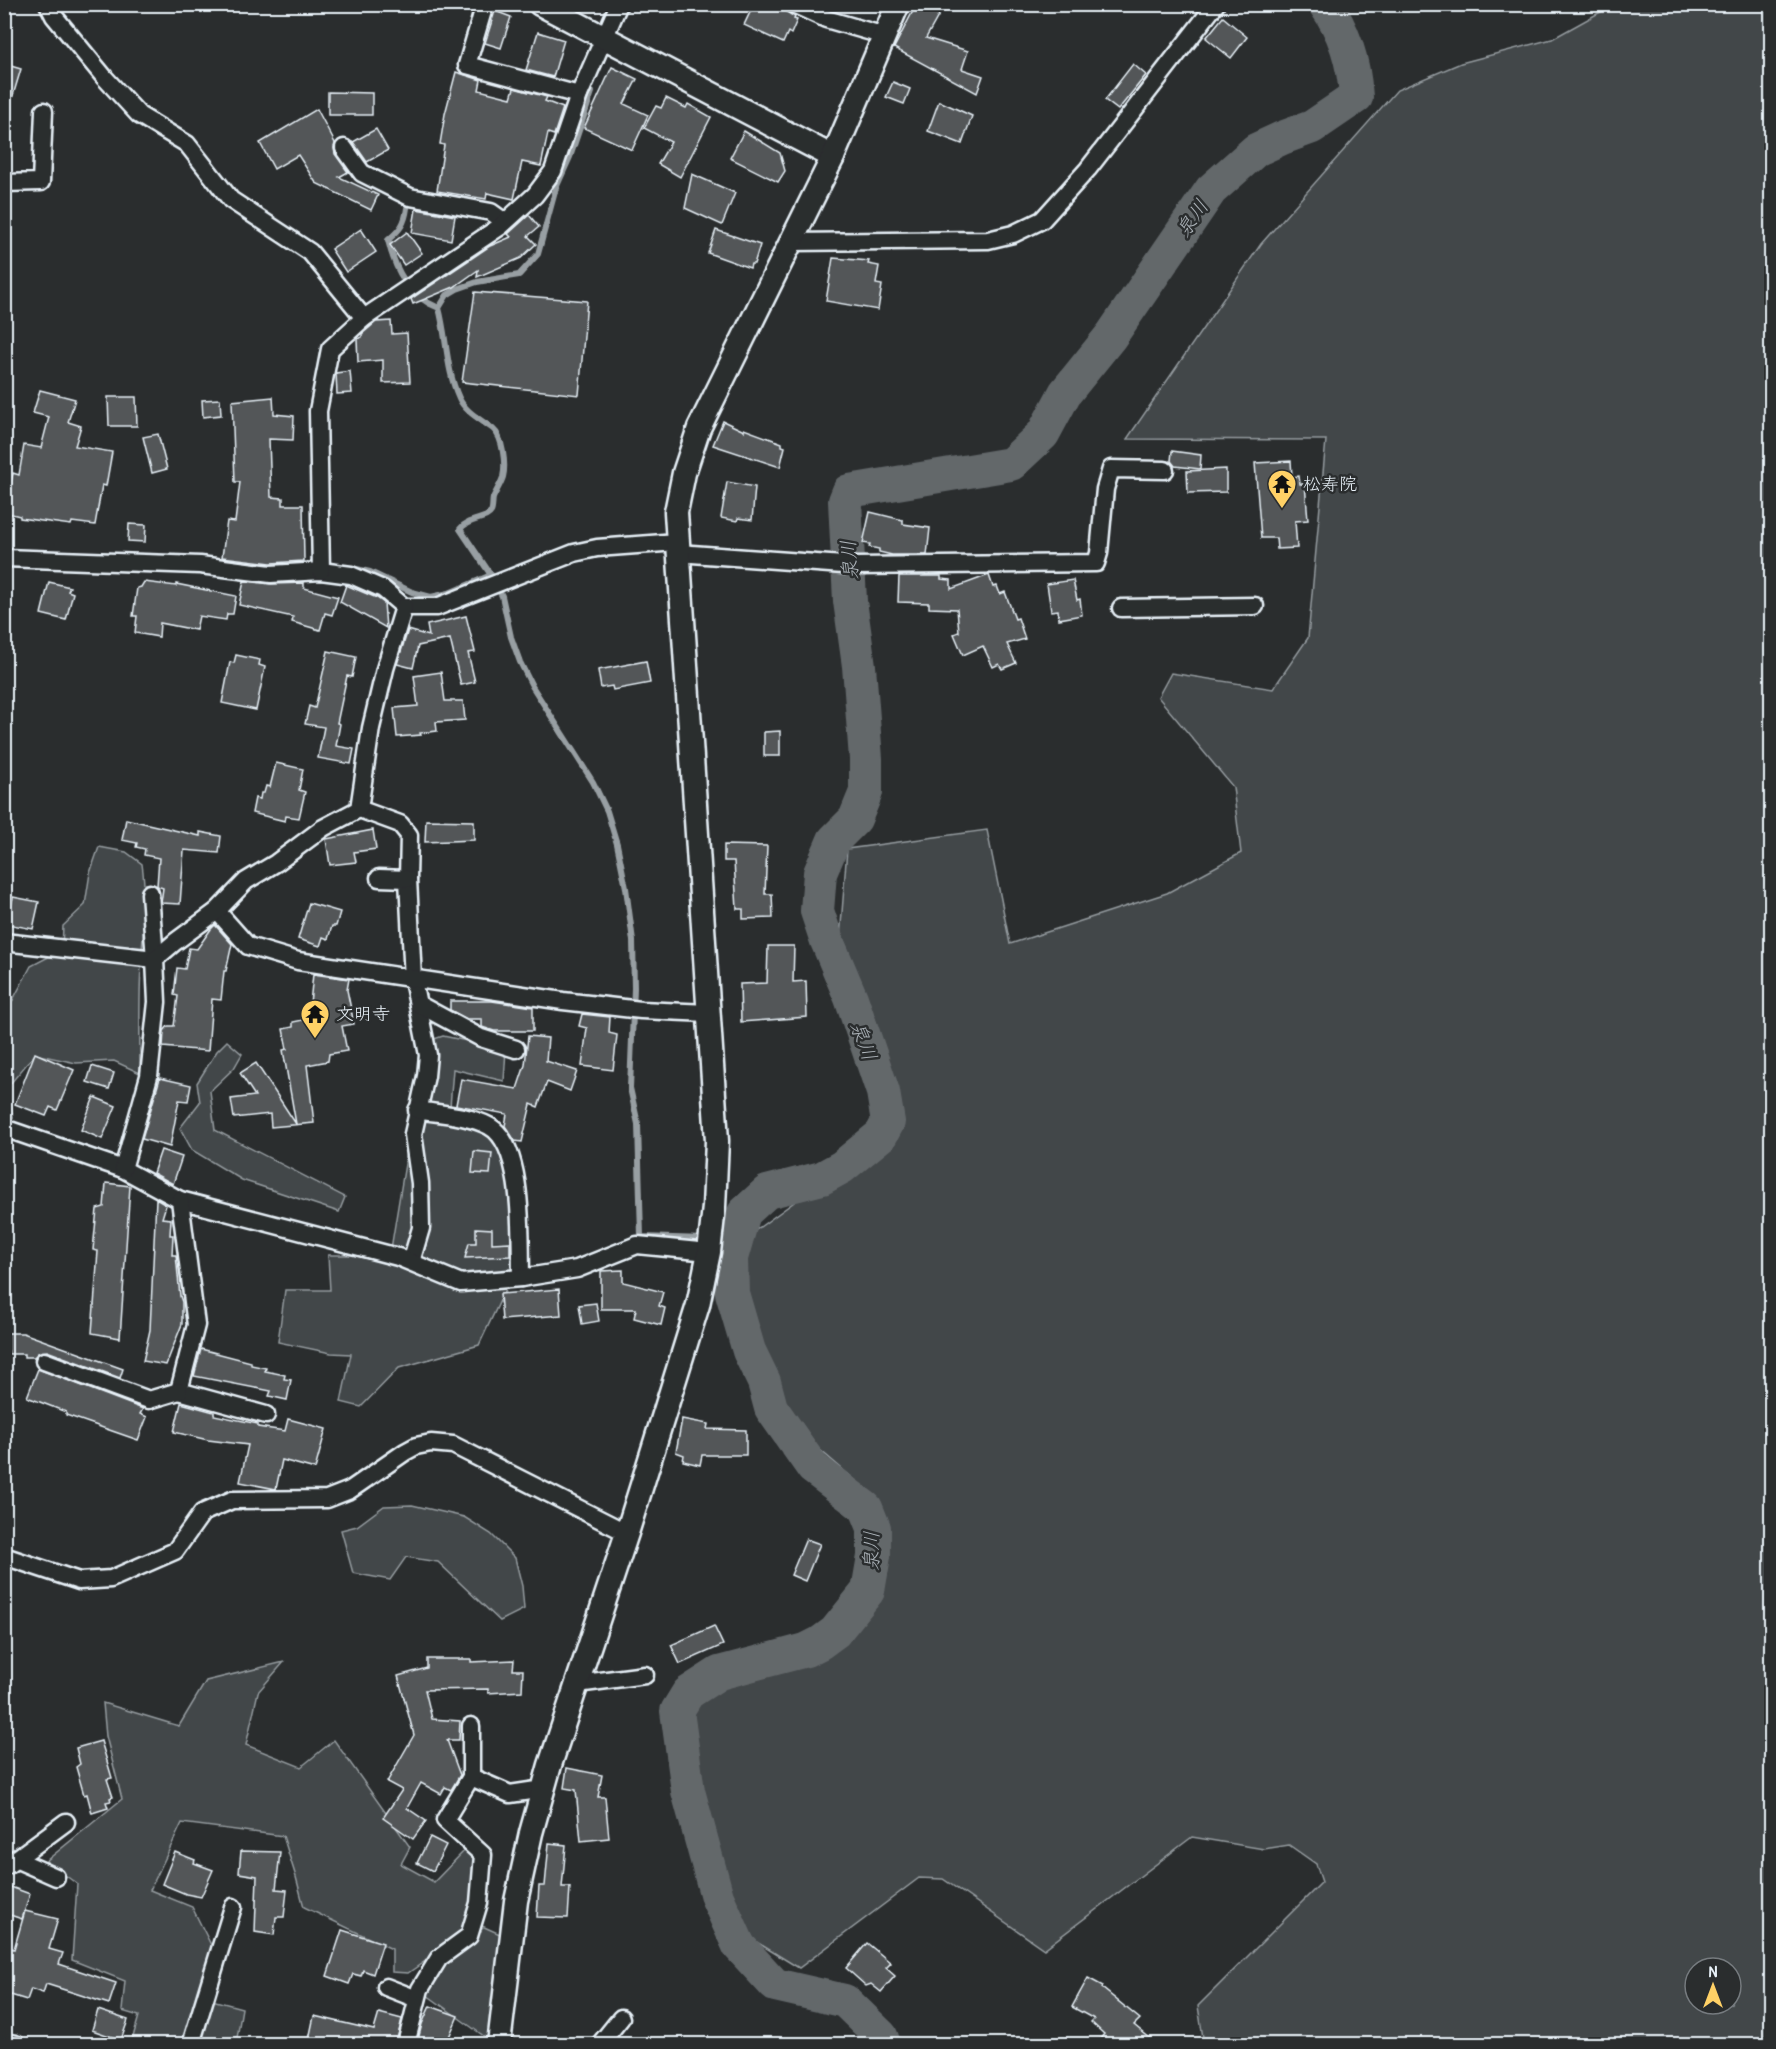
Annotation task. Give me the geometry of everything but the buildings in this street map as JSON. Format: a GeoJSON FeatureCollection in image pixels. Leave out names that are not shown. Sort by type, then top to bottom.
{"type":"FeatureCollection","features":[{"type":"Feature","properties":{"kind":"street"},"geometry":{"type":"LineString","coordinates":[[48,4],[54,16],[139,115],[188,144],[231,200],[310,252],[364,318]]}},
{"type":"Feature","properties":{"kind":"street"},"geometry":{"type":"LineString","coordinates":[[485,4],[467,65],[579,95]]}},
{"type":"Feature","properties":{"kind":"street"},"geometry":{"type":"LineString","coordinates":[[540,4],[833,156]]}},
{"type":"Feature","properties":{"kind":"street"},"geometry":{"type":"LineString","coordinates":[[321,571],[318,411],[330,350],[364,318],[505,222],[535,195],[553,171],[579,95],[619,4]]}},
{"type":"Feature","properties":{"kind":"street"},"geometry":{"type":"LineString","coordinates":[[793,4],[826,19],[885,36]]}},
{"type":"Feature","properties":{"kind":"street"},"geometry":{"type":"LineString","coordinates":[[499,2044],[516,1901],[531,1833],[698,1305],[710,1252],[717,1141],[676,512],[684,473],[699,428],[833,156],[898,4]]}},
{"type":"Feature","properties":{"kind":"street"},"geometry":{"type":"LineString","coordinates":[[790,242],[988,240],[1013,234],[1042,220],[1088,169],[1216,4]]}},
{"type":"Feature","properties":{"kind":"street"},"geometry":{"type":"LineString","coordinates":[[4,183],[41,182],[44,111]]}},
{"type":"Feature","properties":{"kind":"street"},"geometry":{"type":"LineString","coordinates":[[344,148],[362,173],[410,197],[491,212],[505,222]]}},
{"type":"Feature","properties":{"kind":"street"},"geometry":{"type":"LineString","coordinates":[[4,558],[200,565],[271,574],[321,571],[351,575],[383,588],[404,607],[437,607],[574,553],[597,548],[677,547],[857,566],[1096,563],[1105,489],[1111,469],[1165,470]]}},
{"type":"Feature","properties":{"kind":"street"},"geometry":{"type":"LineString","coordinates":[[1121,608],[1255,606]]}},
{"type":"Feature","properties":{"kind":"street"},"geometry":{"type":"LineString","coordinates":[[359,809],[371,728],[384,669],[404,607]]}},
{"type":"Feature","properties":{"kind":"street"},"geometry":{"type":"LineString","coordinates":[[4,942],[155,959],[217,911],[246,881],[276,863],[323,828],[359,809],[400,824],[410,835],[408,879],[413,980],[428,1055],[426,1076],[413,1134],[420,1183],[421,1228],[411,1262]]}},
{"type":"Feature","properties":{"kind":"street"},"geometry":{"type":"LineString","coordinates":[[379,878],[408,879]]}},
{"type":"Feature","properties":{"kind":"street"},"geometry":{"type":"LineString","coordinates":[[123,1169],[149,1076],[157,1002],[150,893]]}},
{"type":"Feature","properties":{"kind":"street"},"geometry":{"type":"LineString","coordinates":[[217,911],[248,946],[298,961],[413,980],[630,1009],[708,1013]]}},
{"type":"Feature","properties":{"kind":"street"},"geometry":{"type":"LineString","coordinates":[[418,1004],[481,1038],[516,1049]]}},
{"type":"Feature","properties":{"kind":"street"},"geometry":{"type":"LineString","coordinates":[[417,1110],[475,1120],[491,1127],[502,1139],[518,1180],[521,1278]]}},
{"type":"Feature","properties":{"kind":"street"},"geometry":{"type":"LineString","coordinates":[[4,1128],[123,1169],[180,1200],[398,1257],[461,1283],[521,1278],[577,1269],[637,1245],[710,1252]]}},
{"type":"Feature","properties":{"kind":"street"},"geometry":{"type":"LineString","coordinates":[[178,1391],[196,1325],[180,1200]]}},
{"type":"Feature","properties":{"kind":"street"},"geometry":{"type":"LineString","coordinates":[[44,1361],[149,1400],[178,1391],[266,1415]]}},
{"type":"Feature","properties":{"kind":"street"},"geometry":{"type":"LineString","coordinates":[[4,1556],[79,1581],[111,1579],[175,1551],[202,1513],[215,1507],[232,1500],[327,1499],[350,1490],[416,1446],[431,1443],[453,1444],[627,1533]]}},
{"type":"Feature","properties":{"kind":"street"},"geometry":{"type":"LineString","coordinates":[[577,1684],[645,1675]]}},
{"type":"Feature","properties":{"kind":"street"},"geometry":{"type":"LineString","coordinates":[[406,2044],[420,1989],[439,1958],[469,1936],[479,1903],[483,1855],[445,1820],[471,1777],[471,1726]]}},
{"type":"Feature","properties":{"kind":"street"},"geometry":{"type":"LineString","coordinates":[[471,1777],[510,1794],[543,1790]]}},
{"type":"Feature","properties":{"kind":"street"},"geometry":{"type":"LineString","coordinates":[[10,1862],[66,1822]]}},
{"type":"Feature","properties":{"kind":"street"},"geometry":{"type":"LineString","coordinates":[[10,1862],[56,1877]]}},
{"type":"Feature","properties":{"kind":"street"},"geometry":{"type":"LineString","coordinates":[[191,2044],[233,1907]]}},
{"type":"Feature","properties":{"kind":"street"},"geometry":{"type":"LineString","coordinates":[[386,1987],[417,1999]]}},
{"type":"Feature","properties":{"kind":"street"},"geometry":{"type":"LineString","coordinates":[[600,2044],[621,2018]]}},
{"type":"Feature","properties":{"kind":"street"},"geometry":{"type":"LineString","coordinates":[[4,2042],[16,2044]]}},
{"type":"Feature","properties":{"kind":"shaded area"},"geometry":{"type":"Polygon","coordinates":[[[1613,5],[1771,5],[1771,2044],[1204,2044],[1198,2006],[1322,1882],[1316,1864],[1289,1845],[1264,1849],[1192,1837],[1044,1949],[943,1879],[919,1878],[799,1968],[755,1941],[694,1847],[680,1718],[712,1679],[829,1646],[877,1594],[881,1517],[862,1486],[771,1408],[731,1310],[734,1246],[893,1130],[874,1051],[840,938],[847,849],[987,830],[1010,944],[1167,893],[1241,853],[1233,787],[1158,697],[1171,673],[1273,689],[1308,638],[1326,440],[1127,439],[1261,244],[1397,90],[1461,63],[1552,39],[1613,5]]]}},
{"type":"Feature","properties":{"kind":"shaded area"},"geometry":{"type":"Polygon","coordinates":[[[99,847],[126,852],[142,864],[144,890],[140,1073],[114,1061],[76,1063],[35,1054],[5,1090],[5,1015],[31,966],[62,950],[63,926],[85,905],[90,873],[99,847]]]}},
{"type":"Feature","properties":{"kind":"shaded area"},"geometry":{"type":"Polygon","coordinates":[[[443,1036],[506,1049],[504,1081],[453,1069],[450,1107],[492,1135],[507,1173],[523,1252],[479,1345],[399,1368],[361,1407],[341,1402],[351,1354],[331,1353],[278,1342],[285,1290],[330,1290],[328,1255],[390,1255],[425,1042],[443,1036]]]}},
{"type":"Feature","properties":{"kind":"shaded area"},"geometry":{"type":"Polygon","coordinates":[[[227,1041],[242,1054],[234,1068],[210,1091],[215,1130],[345,1197],[339,1212],[242,1180],[192,1150],[180,1128],[200,1102],[197,1083],[217,1051],[227,1041]]]}},
{"type":"Feature","properties":{"kind":"shaded area"},"geometry":{"type":"Polygon","coordinates":[[[5,1090],[10,1101],[13,1117],[5,1114],[5,1090]]]}},
{"type":"Feature","properties":{"kind":"shaded area"},"geometry":{"type":"Polygon","coordinates":[[[412,1505],[464,1517],[491,1534],[515,1558],[522,1586],[524,1609],[500,1621],[438,1562],[406,1557],[390,1580],[353,1573],[341,1530],[357,1526],[384,1506],[412,1505]]]}},
{"type":"Feature","properties":{"kind":"shaded area"},"geometry":{"type":"Polygon","coordinates":[[[284,1662],[258,1692],[246,1745],[301,1767],[334,1740],[410,1847],[401,1864],[434,1882],[466,1849],[482,1862],[461,1936],[408,1973],[392,1972],[392,1949],[304,1907],[283,1836],[182,1823],[150,1890],[192,1907],[216,1955],[208,1999],[242,2008],[236,2044],[131,2044],[139,2016],[122,2011],[125,1981],[72,1960],[77,1884],[46,1861],[122,1799],[106,1736],[103,1703],[179,1726],[206,1681],[284,1662]]]}},
{"type":"Feature","properties":{"kind":"shaded area"},"geometry":{"type":"Polygon","coordinates":[[[482,1926],[502,1935],[488,2039],[427,1995],[439,1958],[482,1926]]]}},
{"type":"Feature","properties":{"kind":"waterway","name":"泉川"},"geometry":{"type":"LineString","coordinates":[[884,2044],[881,2036],[845,2001],[775,1985],[739,1946],[717,1897],[688,1791],[677,1711],[688,1693],[719,1673],[806,1650],[835,1632],[868,1591],[874,1556],[874,1528],[866,1508],[813,1468],[771,1408],[764,1382],[749,1351],[732,1293],[731,1258],[744,1213],[767,1192],[822,1178],[842,1167],[881,1135],[888,1122],[883,1092],[851,998],[817,911],[820,873],[834,840],[855,819],[866,792],[866,759],[859,666],[850,601],[845,501],[849,491],[1011,464],[1043,434],[1065,393],[1111,336],[1211,190],[1256,150],[1312,127],[1356,97],[1347,48],[1325,4]]}},
{"type":"Feature","properties":{"kind":"waterway"},"geometry":{"type":"LineString","coordinates":[[491,575],[460,529],[463,525],[489,515],[491,512],[493,498],[503,477],[503,452],[499,438],[493,429],[469,412],[459,398],[449,365],[439,308],[447,295],[457,289],[477,282],[519,275],[538,254],[556,188],[570,157],[592,92]]}},
{"type":"Feature","properties":{"kind":"waterway"},"geometry":{"type":"LineString","coordinates":[[407,208],[401,226],[388,240],[391,251],[404,281],[419,297],[439,308]]}},
{"type":"Feature","properties":{"kind":"waterway"},"geometry":{"type":"LineString","coordinates":[[352,568],[370,572],[412,592],[431,597],[449,593],[491,575],[502,596],[511,637],[520,662],[532,686],[593,782],[607,811],[617,844],[633,941],[634,988],[630,1088],[638,1124],[641,1237],[705,1239]]}},
{"type":"Feature","properties":{"kind":"waterway"},"geometry":{"type":"LineString","coordinates":[[716,1240],[736,1241]]}},
{"type":"Feature","properties":{"kind":"place","name":"松寿院"},"geometry":{"type":"Point","coordinates":[1282,510]}},
{"type":"Feature","properties":{"kind":"place","name":"文明寺"},"geometry":{"type":"Point","coordinates":[315,1040]}}]}
